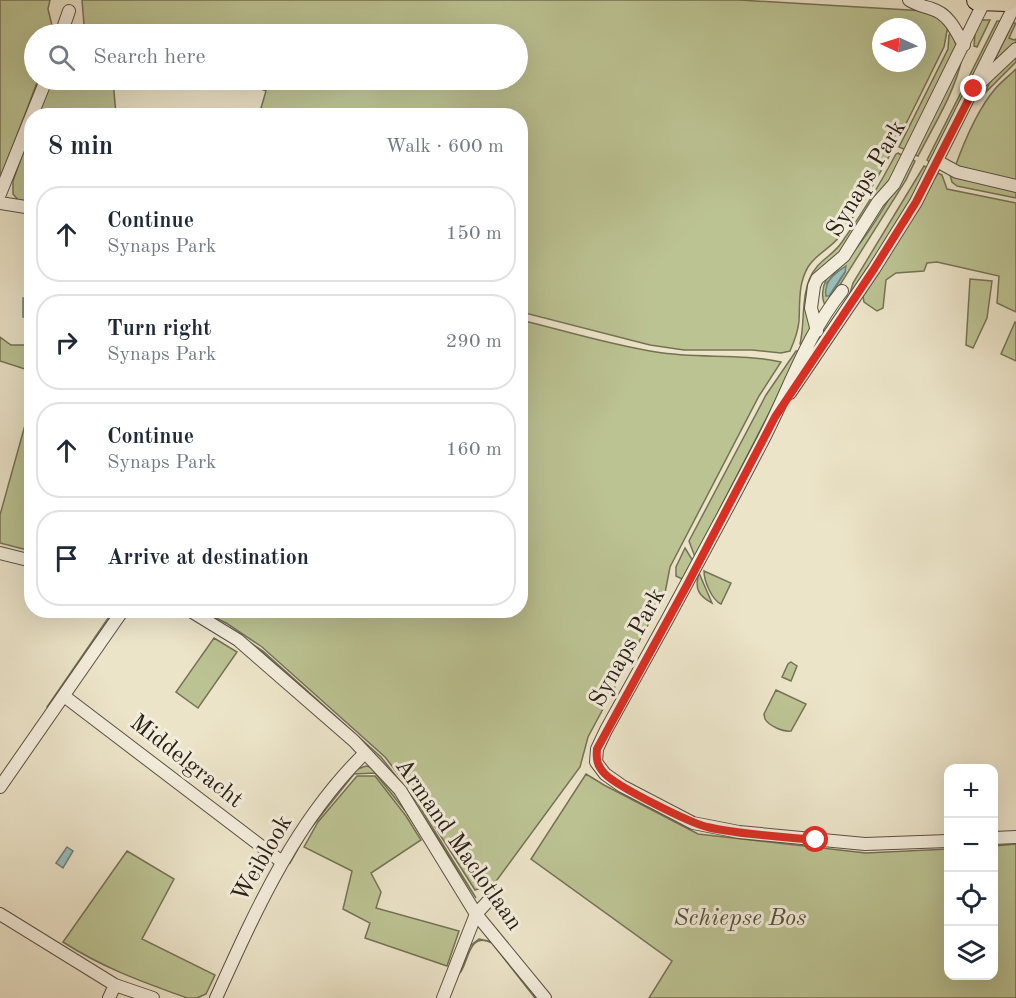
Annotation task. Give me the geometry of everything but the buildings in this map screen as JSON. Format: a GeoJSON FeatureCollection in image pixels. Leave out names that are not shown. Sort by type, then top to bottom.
{"type":"FeatureCollection","features":[{"type":"Feature","properties":{"kind":"highway"},"geometry":{"type":"LineString","coordinates":[[977,0],[1012,2]]}},
{"type":"Feature","properties":{"kind":"street"},"geometry":{"type":"LineString","coordinates":[[909,0],[919,6],[942,13],[954,26],[964,45]]}},
{"type":"Feature","properties":{"kind":"street","name":"Synaps Park"},"geometry":{"type":"LineString","coordinates":[[775,417],[815,328],[811,308],[814,286],[822,274],[844,256],[878,202],[894,184],[985,0]]}},
{"type":"Feature","properties":{"kind":"street","name":"Synaps Park"},"geometry":{"type":"LineString","coordinates":[[944,841],[865,844],[707,827],[693,823],[622,786],[593,763],[606,730],[687,585],[775,417],[916,202],[974,89],[1012,2]]}},
{"type":"Feature","properties":{"kind":"street"},"geometry":{"type":"LineString","coordinates":[[64,24],[69,10]]}},
{"type":"Feature","properties":{"kind":"street","name":"Synaps Park"},"geometry":{"type":"LineString","coordinates":[[974,89],[1016,49]]}},
{"type":"Feature","properties":{"kind":"street"},"geometry":{"type":"LineString","coordinates":[[35,108],[42,90]]}},
{"type":"Feature","properties":{"kind":"street"},"geometry":{"type":"LineString","coordinates":[[0,194],[24,135]]}},
{"type":"Feature","properties":{"kind":"street","name":"Synaps Park"},"geometry":{"type":"LineString","coordinates":[[937,161],[957,172],[1016,186]]}},
{"type":"Feature","properties":{"kind":"street"},"geometry":{"type":"LineString","coordinates":[[0,204],[24,207]]}},
{"type":"Feature","properties":{"kind":"street"},"geometry":{"type":"LineString","coordinates":[[822,274],[819,295],[824,315],[835,325]]}},
{"type":"Feature","properties":{"kind":"street"},"geometry":{"type":"LineString","coordinates":[[825,342],[815,328],[842,291]]}},
{"type":"Feature","properties":{"kind":"street"},"geometry":{"type":"LineString","coordinates":[[0,553],[24,559]]}},
{"type":"Feature","properties":{"kind":"street"},"geometry":{"type":"LineString","coordinates":[[0,788],[118,618]]}},
{"type":"Feature","properties":{"kind":"street","name":"Armand Maclotlaan"},"geometry":{"type":"LineString","coordinates":[[202,618],[238,640],[365,753],[400,790],[476,914],[545,998]]}},
{"type":"Feature","properties":{"kind":"street","name":"Middelgracht"},"geometry":{"type":"LineString","coordinates":[[64,696],[282,862]]}},
{"type":"Feature","properties":{"kind":"street","name":"Weiblook"},"geometry":{"type":"LineString","coordinates":[[216,998],[282,862],[330,792],[365,753]]}},
{"type":"Feature","properties":{"kind":"street"},"geometry":{"type":"LineString","coordinates":[[998,838],[1016,837]]}},
{"type":"Feature","properties":{"kind":"street"},"geometry":{"type":"LineString","coordinates":[[443,998],[476,914],[492,897]]}},
{"type":"Feature","properties":{"kind":"street"},"geometry":{"type":"LineString","coordinates":[[0,914],[115,985],[153,998]]}},
{"type":"Feature","properties":{"kind":"street"},"geometry":{"type":"LineString","coordinates":[[109,998],[115,985]]}},
{"type":"Feature","properties":{"kind":"green space"},"geometry":{"type":"Polygon","coordinates":[[[0,0],[50,0],[48,9],[52,24],[24,24],[24,90],[34,90],[27,108],[24,108],[24,117],[0,180],[0,0]]]}},
{"type":"Feature","properties":{"kind":"green space"},"geometry":{"type":"Polygon","coordinates":[[[82,0],[739,0],[926,11],[937,16],[948,26],[944,47],[896,144],[869,191],[840,236],[808,267],[801,287],[796,337],[790,351],[781,353],[752,350],[684,350],[650,345],[528,314],[528,108],[261,108],[266,91],[263,90],[528,90],[528,24],[84,24],[82,0]]]}},
{"type":"Feature","properties":{"kind":"green space"},"geometry":{"type":"Polygon","coordinates":[[[981,20],[990,20],[977,47],[974,46],[975,34],[981,20]]]}},
{"type":"Feature","properties":{"kind":"green space"},"geometry":{"type":"Polygon","coordinates":[[[997,21],[1002,21],[931,163],[927,160],[997,21]]]}},
{"type":"Feature","properties":{"kind":"green space"},"geometry":{"type":"Polygon","coordinates":[[[1013,23],[1016,23],[1009,38],[1016,39],[1016,44],[993,63],[1013,23]]]}},
{"type":"Feature","properties":{"kind":"green space"},"geometry":{"type":"Polygon","coordinates":[[[952,32],[956,45],[955,55],[908,151],[899,147],[948,49],[949,35],[952,32]]]}},
{"type":"Feature","properties":{"kind":"green space"},"geometry":{"type":"Polygon","coordinates":[[[1016,54],[1016,62],[985,93],[991,79],[1016,54]]]}},
{"type":"Feature","properties":{"kind":"green space"},"geometry":{"type":"Polygon","coordinates":[[[962,58],[959,71],[943,108],[918,156],[913,154],[962,58]]]}},
{"type":"Feature","properties":{"kind":"green space"},"geometry":{"type":"Polygon","coordinates":[[[1016,69],[1016,181],[955,167],[983,106],[995,89],[1016,69]]]}},
{"type":"Feature","properties":{"kind":"green space"},"geometry":{"type":"Polygon","coordinates":[[[46,90],[114,90],[115,108],[40,108],[46,90]]]}},
{"type":"Feature","properties":{"kind":"green space"},"geometry":{"type":"Polygon","coordinates":[[[24,150],[24,201],[19,201],[13,194],[13,181],[24,150]]]}},
{"type":"Feature","properties":{"kind":"green space"},"geometry":{"type":"Polygon","coordinates":[[[898,153],[905,157],[841,251],[819,270],[809,332],[803,346],[800,344],[805,295],[812,273],[842,242],[898,153]]]}},
{"type":"Feature","properties":{"kind":"green space"},"geometry":{"type":"Polygon","coordinates":[[[911,159],[915,161],[906,180],[826,307],[823,294],[826,280],[863,240],[911,159]],[[845,267],[834,274],[827,283],[830,296],[845,272],[845,267]]]}},
{"type":"Feature","properties":{"kind":"green space"},"geometry":{"type":"Polygon","coordinates":[[[924,166],[929,168],[922,181],[852,294],[850,293],[853,283],[924,166]]]}},
{"type":"Feature","properties":{"kind":"green space"},"geometry":{"type":"Polygon","coordinates":[[[938,173],[942,175],[947,189],[1016,203],[1016,312],[997,303],[999,276],[937,262],[927,263],[924,271],[896,273],[886,280],[883,308],[877,311],[864,302],[863,296],[938,173]]]}},
{"type":"Feature","properties":{"kind":"green space"},"geometry":{"type":"Polygon","coordinates":[[[950,175],[1016,190],[1016,198],[957,186],[952,182],[950,175]]]}},
{"type":"Feature","properties":{"kind":"green space"},"geometry":{"type":"Polygon","coordinates":[[[970,279],[992,281],[987,318],[973,348],[966,345],[970,279]]]}},
{"type":"Feature","properties":{"kind":"green space"},"geometry":{"type":"Polygon","coordinates":[[[528,322],[605,342],[656,352],[781,362],[759,396],[670,567],[665,593],[588,737],[580,767],[486,895],[481,888],[475,890],[418,800],[385,757],[262,647],[216,618],[528,618],[528,322]]]}},
{"type":"Feature","properties":{"kind":"green space"},"geometry":{"type":"Polygon","coordinates":[[[1016,323],[1016,361],[1001,354],[1016,323]]]}},
{"type":"Feature","properties":{"kind":"green space"},"geometry":{"type":"Polygon","coordinates":[[[0,337],[11,345],[24,345],[24,369],[0,361],[0,337]]]}},
{"type":"Feature","properties":{"kind":"green space"},"geometry":{"type":"Polygon","coordinates":[[[796,351],[801,351],[695,557],[689,541],[766,395],[796,351]]]}},
{"type":"Feature","properties":{"kind":"green space"},"geometry":{"type":"Polygon","coordinates":[[[24,429],[24,549],[0,543],[0,515],[24,429]]]}},
{"type":"Feature","properties":{"kind":"green space"},"geometry":{"type":"Polygon","coordinates":[[[685,548],[693,561],[684,580],[676,576],[676,567],[685,548]]]}},
{"type":"Feature","properties":{"kind":"green space"},"geometry":{"type":"Polygon","coordinates":[[[704,571],[731,583],[721,604],[709,590],[704,571]]]}},
{"type":"Feature","properties":{"kind":"green space"},"geometry":{"type":"Polygon","coordinates":[[[699,573],[712,603],[704,598],[697,588],[699,573]]]}},
{"type":"Feature","properties":{"kind":"green space"},"geometry":{"type":"Polygon","coordinates":[[[108,618],[112,618],[49,708],[47,707],[108,618]]]}},
{"type":"Feature","properties":{"kind":"green space"},"geometry":{"type":"Polygon","coordinates":[[[213,618],[263,651],[381,757],[418,804],[476,898],[414,802],[386,767],[261,651],[213,618]]]}},
{"type":"Feature","properties":{"kind":"green space"},"geometry":{"type":"Polygon","coordinates":[[[214,638],[237,652],[198,708],[176,692],[214,638]]]}},
{"type":"Feature","properties":{"kind":"green space"},"geometry":{"type":"Polygon","coordinates":[[[791,662],[797,666],[791,681],[782,677],[791,662]]]}},
{"type":"Feature","properties":{"kind":"green space"},"geometry":{"type":"Polygon","coordinates":[[[776,690],[806,704],[791,731],[777,728],[765,719],[764,714],[776,690]]]}},
{"type":"Feature","properties":{"kind":"green space"},"geometry":{"type":"Polygon","coordinates":[[[366,766],[384,778],[394,790],[433,854],[406,812],[375,773],[354,774],[307,833],[290,863],[309,827],[355,770],[366,766]]]}},
{"type":"Feature","properties":{"kind":"green space","name":"Schiepse Bos"},"geometry":{"type":"Polygon","coordinates":[[[586,774],[698,834],[866,853],[944,849],[944,980],[998,980],[998,846],[1016,844],[1016,998],[649,998],[672,961],[531,859],[586,774]]]}},
{"type":"Feature","properties":{"kind":"green space"},"geometry":{"type":"Polygon","coordinates":[[[357,776],[375,776],[406,816],[421,840],[371,873],[381,892],[376,908],[459,931],[447,966],[365,938],[370,923],[343,909],[352,871],[304,847],[318,822],[357,776]]]}},
{"type":"Feature","properties":{"kind":"green space"},"geometry":{"type":"Polygon","coordinates":[[[127,851],[174,879],[142,939],[215,975],[206,994],[197,998],[187,998],[108,967],[63,942],[127,851]]]}},
{"type":"Feature","properties":{"kind":"green space"},"geometry":{"type":"Polygon","coordinates":[[[479,939],[484,940],[478,941],[470,949],[460,973],[470,946],[479,939]]]}},
{"type":"Feature","properties":{"kind":"green space"},"geometry":{"type":"Polygon","coordinates":[[[484,940],[493,942],[537,998],[492,943],[484,940]]]}},
{"type":"Feature","properties":{"kind":"water"},"geometry":{"type":"Polygon","coordinates":[[[846,266],[845,272],[829,296],[826,296],[828,282],[846,266]]]}},
{"type":"Feature","properties":{"kind":"water"},"geometry":{"type":"Polygon","coordinates":[[[67,847],[73,851],[63,868],[56,863],[67,847]]]}},
{"type":"Feature","properties":{"kind":"route"},"geometry":{"type":"LineString","coordinates":[[816,840],[740,832],[693,823],[622,786],[605,774],[596,762],[597,749],[656,643],[775,417],[916,202],[974,89]]}}]}
